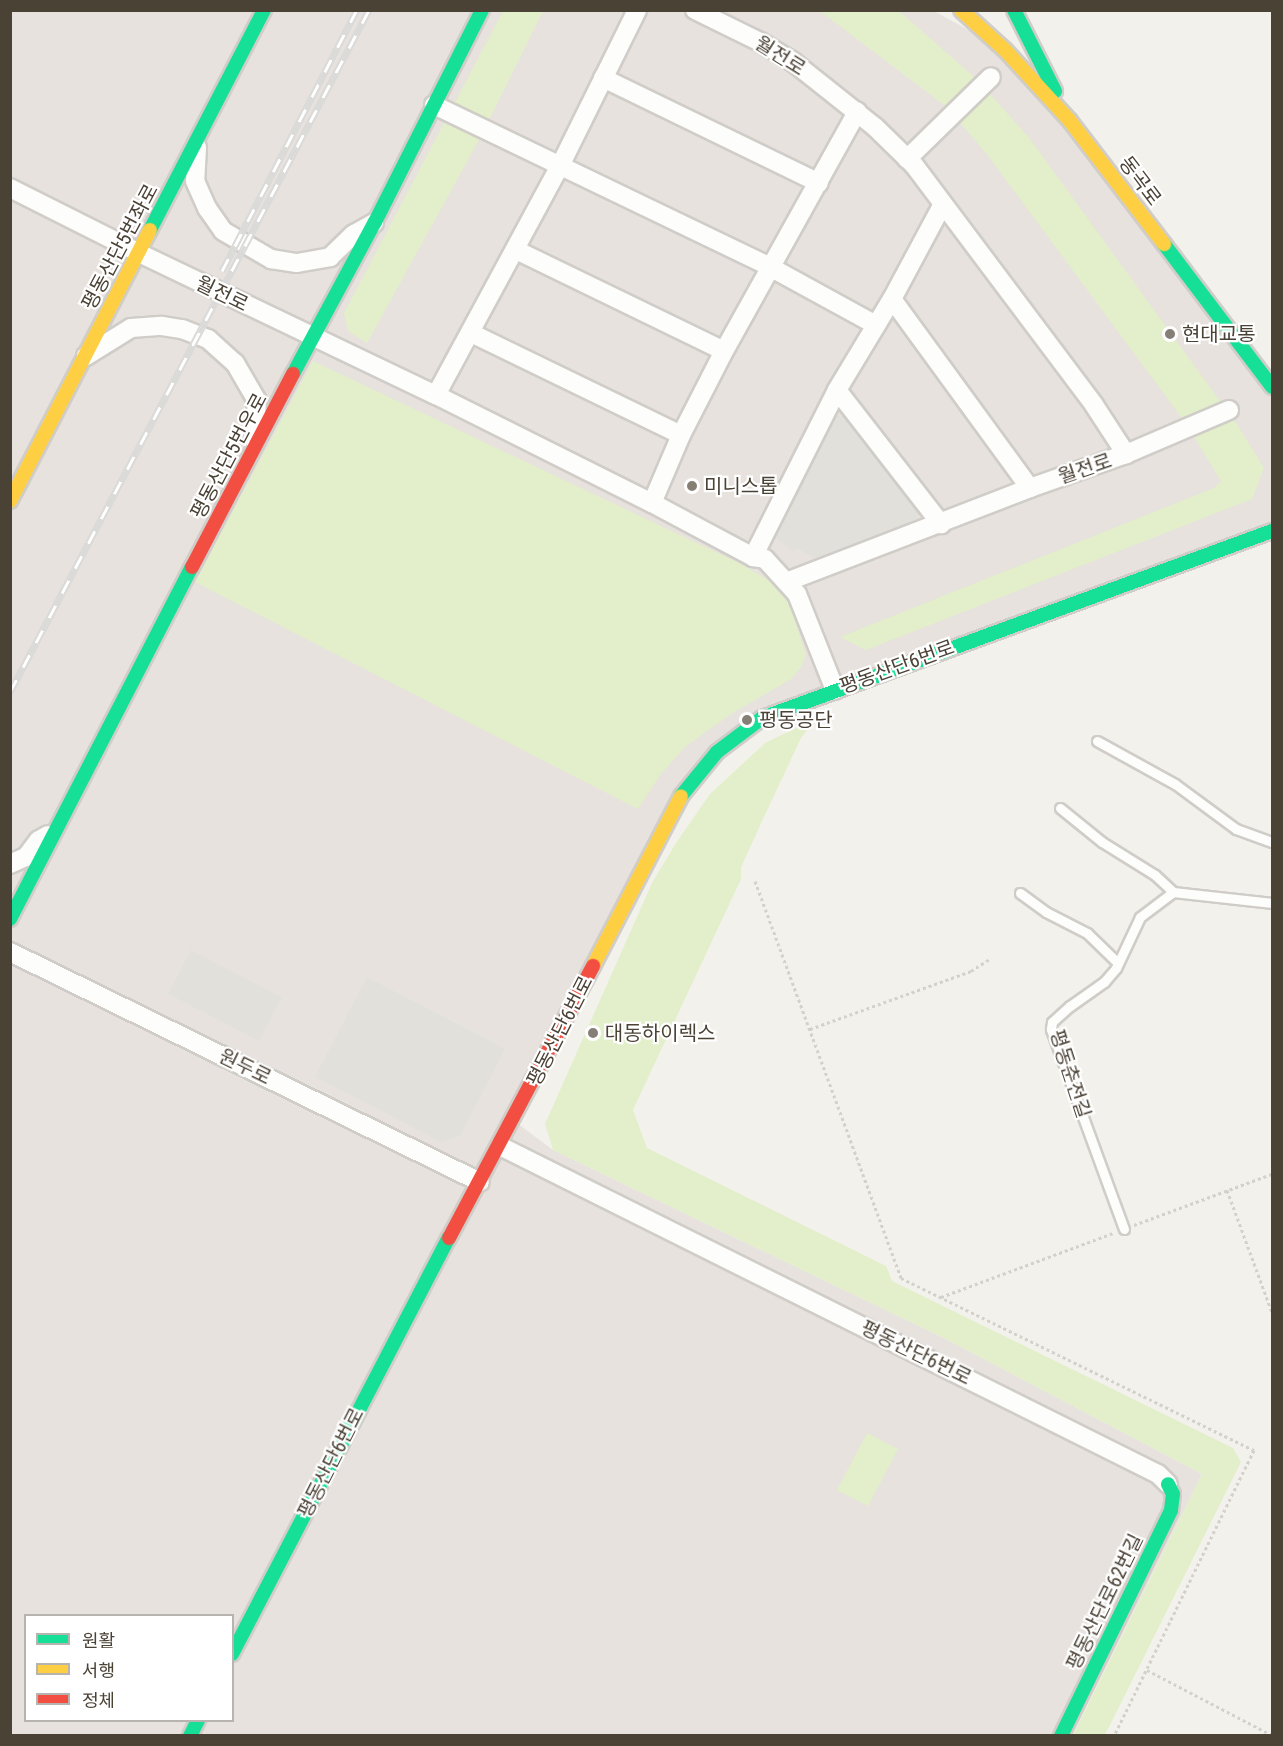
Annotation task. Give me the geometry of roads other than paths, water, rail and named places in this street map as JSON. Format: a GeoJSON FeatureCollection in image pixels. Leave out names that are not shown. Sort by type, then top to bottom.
{"type":"FeatureCollection","features":[{"type":"Feature","properties":{"kind":"street","name":"평동산단5번좌로"},"geometry":{"type":"LineString","coordinates":[[10,501],[264,10]]}},
{"type":"Feature","properties":{"kind":"street"},"geometry":{"type":"LineString","coordinates":[[436,395],[560,166],[637,10]]}},
{"type":"Feature","properties":{"kind":"street","name":"월전로"},"geometry":{"type":"LineString","coordinates":[[695,10],[792,61],[857,112],[907,159],[1095,405],[1126,454],[1030,488],[787,582]]}},
{"type":"Feature","properties":{"kind":"street","name":"동곡로"},"geometry":{"type":"LineString","coordinates":[[961,10],[1005,50],[1070,121],[1272,387]]}},
{"type":"Feature","properties":{"kind":"street"},"geometry":{"type":"LineString","coordinates":[[1014,10],[1070,121]]}},
{"type":"Feature","properties":{"kind":"street","name":"평동산단5번우로"},"geometry":{"type":"LineString","coordinates":[[10,920],[253,448],[315,338],[481,11]]}},
{"type":"Feature","properties":{"kind":"street"},"geometry":{"type":"LineString","coordinates":[[907,159],[991,77]]}},
{"type":"Feature","properties":{"kind":"street"},"geometry":{"type":"LineString","coordinates":[[603,78],[819,183]]}},
{"type":"Feature","properties":{"kind":"street"},"geometry":{"type":"LineString","coordinates":[[434,105],[770,267],[876,325]]}},
{"type":"Feature","properties":{"kind":"street"},"geometry":{"type":"LineString","coordinates":[[652,502],[681,435],[724,351],[857,112]]}},
{"type":"Feature","properties":{"kind":"street"},"geometry":{"type":"LineString","coordinates":[[198,139],[195,182],[207,208],[223,231],[271,259],[297,263],[330,257],[354,234],[375,222]]}},
{"type":"Feature","properties":{"kind":"street","name":"월전로"},"geometry":{"type":"LineString","coordinates":[[10,188],[652,502],[753,557],[765,560],[797,594],[835,690]]}},
{"type":"Feature","properties":{"kind":"street"},"geometry":{"type":"LineString","coordinates":[[753,557],[837,390],[892,298],[943,204]]}},
{"type":"Feature","properties":{"kind":"street"},"geometry":{"type":"LineString","coordinates":[[516,250],[724,351]]}},
{"type":"Feature","properties":{"kind":"street"},"geometry":{"type":"LineString","coordinates":[[892,298],[1030,488]]}},
{"type":"Feature","properties":{"kind":"street"},"geometry":{"type":"LineString","coordinates":[[84,358],[131,328],[162,326],[182,329],[207,339],[235,363],[257,401],[253,448]]}},
{"type":"Feature","properties":{"kind":"street"},"geometry":{"type":"LineString","coordinates":[[471,333],[681,435]]}},
{"type":"Feature","properties":{"kind":"street"},"geometry":{"type":"LineString","coordinates":[[837,390],[941,524]]}},
{"type":"Feature","properties":{"kind":"street"},"geometry":{"type":"LineString","coordinates":[[1126,454],[1229,410]]}},
{"type":"Feature","properties":{"kind":"street","name":"평동산단6번로"},"geometry":{"type":"LineString","coordinates":[[234,1650],[406,1317],[500,1146],[682,794],[717,752],[762,718],[1272,531]]}},
{"type":"Feature","properties":{"kind":"street"},"geometry":{"type":"LineString","coordinates":[[10,864],[26,857],[39,840],[57,831]]}},
{"type":"Feature","properties":{"kind":"street","name":"원두로"},"geometry":{"type":"LineString","coordinates":[[10,952],[480,1182]]}},
{"type":"Feature","properties":{"kind":"street","name":"평동산단6번로"},"geometry":{"type":"LineString","coordinates":[[500,1146],[1148,1468],[1168,1484]]}},
{"type":"Feature","properties":{"kind":"street","name":"평동산단로62번길"},"geometry":{"type":"LineString","coordinates":[[1061,1736],[1172,1510],[1173,1494],[1168,1484]]}},
{"type":"Feature","properties":{"kind":"street"},"geometry":{"type":"LineString","coordinates":[[190,1736],[197,1722]]}},
{"type":"Feature","properties":{"kind":"lane"},"geometry":{"type":"LineString","coordinates":[[1097,741],[1175,784],[1236,829],[1272,842]]}},
{"type":"Feature","properties":{"kind":"lane"},"geometry":{"type":"LineString","coordinates":[[1060,808],[1102,842],[1155,875],[1173,892],[1272,903]]}},
{"type":"Feature","properties":{"kind":"lane","name":"평동춘전길"},"geometry":{"type":"LineString","coordinates":[[1124,1229],[1051,1029],[1052,1022],[1104,982],[1118,963],[1140,917],[1173,892]]}},
{"type":"Feature","properties":{"kind":"lane"},"geometry":{"type":"LineString","coordinates":[[1020,893],[1046,912],[1088,933],[1118,963]]}},
{"type":"Feature","properties":{"kind":"railway"},"geometry":{"type":"LineString","coordinates":[[222,271],[357,10]]}},
{"type":"Feature","properties":{"kind":"railway"},"geometry":{"type":"LineString","coordinates":[[10,692],[369,10]]}},
{"type":"Feature","properties":{"kind":"place","name":"현대교통"},"geometry":{"type":"Point","coordinates":[1170,334]}},
{"type":"Feature","properties":{"kind":"place","name":"미니스톱"},"geometry":{"type":"Point","coordinates":[692,486]}},
{"type":"Feature","properties":{"kind":"place","name":"평동공단"},"geometry":{"type":"Point","coordinates":[747,720]}},
{"type":"Feature","properties":{"kind":"place","name":"대동하이렉스"},"geometry":{"type":"Point","coordinates":[593,1033]}}]}
